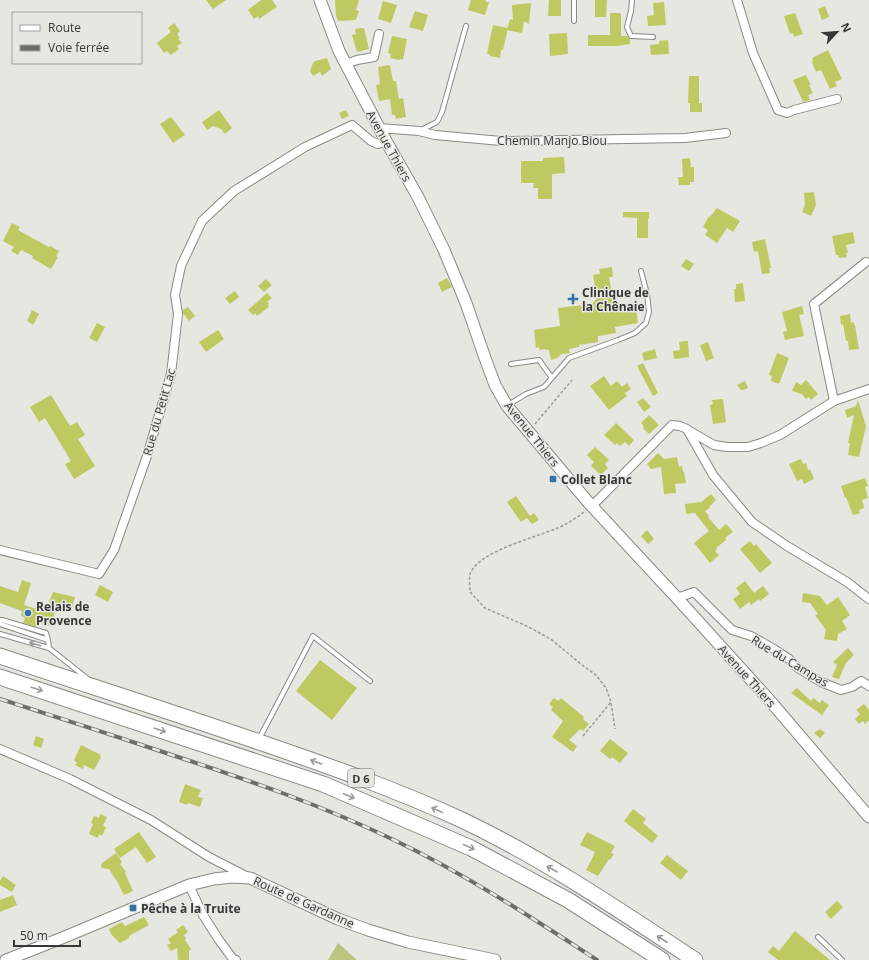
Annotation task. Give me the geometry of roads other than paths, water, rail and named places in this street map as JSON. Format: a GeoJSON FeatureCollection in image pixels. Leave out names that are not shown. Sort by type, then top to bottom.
{"type":"FeatureCollection","features":[{"type":"Feature","properties":{"kind":"highway","name":"D 6"},"geometry":{"type":"LineString","coordinates":[[0,656],[258,741],[346,772],[462,820],[522,851],[580,885],[695,960]]}},
{"type":"Feature","properties":{"kind":"highway","name":"D 6"},"geometry":{"type":"LineString","coordinates":[[0,677],[337,790],[471,848],[568,900],[662,960]]}},
{"type":"Feature","properties":{"kind":"main road","name":"Avenue Thiers"},"geometry":{"type":"LineString","coordinates":[[320,0],[339,51],[386,141],[418,197],[444,250],[466,303],[495,384],[508,406],[592,506],[772,703],[869,817]]}},
{"type":"Feature","properties":{"kind":"main road","name":"Route de Gardanne"},"geometry":{"type":"LineString","coordinates":[[6,960],[189,885],[214,879],[232,877],[250,878],[338,919],[368,930],[408,942],[495,960]]}},
{"type":"Feature","properties":{"kind":"street"},"geometry":{"type":"LineString","coordinates":[[737,0],[753,53],[778,110],[787,113],[837,98]]}},
{"type":"Feature","properties":{"kind":"street"},"geometry":{"type":"LineString","coordinates":[[346,64],[357,60],[374,57],[380,34]]}},
{"type":"Feature","properties":{"kind":"street","name":"Rue du Petit Lac"},"geometry":{"type":"LineString","coordinates":[[0,550],[99,574],[114,550],[147,456],[171,374],[178,314],[175,295],[181,266],[202,221],[234,191],[305,147],[352,125],[371,141],[378,144],[386,141]]}},
{"type":"Feature","properties":{"kind":"street","name":"Chemin Manjo Biou"},"geometry":{"type":"LineString","coordinates":[[379,128],[501,141],[685,138],[726,133]]}},
{"type":"Feature","properties":{"kind":"street"},"geometry":{"type":"LineString","coordinates":[[834,401],[814,304],[866,262]]}},
{"type":"Feature","properties":{"kind":"street"},"geometry":{"type":"LineString","coordinates":[[592,506],[672,426],[680,426],[687,429],[714,445],[748,447],[780,435],[834,401],[869,389]]}},
{"type":"Feature","properties":{"kind":"street"},"geometry":{"type":"LineString","coordinates":[[687,429],[714,475],[752,522],[787,546],[847,582],[869,598]]}},
{"type":"Feature","properties":{"kind":"street","name":"Rue du Campas"},"geometry":{"type":"LineString","coordinates":[[677,598],[694,592],[732,630],[751,636],[774,649],[789,659],[798,668],[821,682],[841,690],[852,687],[861,681],[869,686]]}},
{"type":"Feature","properties":{"kind":"street"},"geometry":{"type":"LineString","coordinates":[[0,749],[70,779],[151,820],[209,857],[250,878]]}},
{"type":"Feature","properties":{"kind":"street"},"geometry":{"type":"LineString","coordinates":[[189,885],[203,915],[233,959],[236,960]]}},
{"type":"Feature","properties":{"kind":"lane"},"geometry":{"type":"LineString","coordinates":[[574,0],[574,21]]}},
{"type":"Feature","properties":{"kind":"lane"},"geometry":{"type":"LineString","coordinates":[[632,0],[627,27],[631,36],[653,37]]}},
{"type":"Feature","properties":{"kind":"lane"},"geometry":{"type":"LineString","coordinates":[[418,131],[437,122],[442,112],[466,26]]}},
{"type":"Feature","properties":{"kind":"lane"},"geometry":{"type":"LineString","coordinates":[[508,406],[526,394],[544,387],[569,358],[635,333],[646,323],[649,312],[647,294],[641,271]]}},
{"type":"Feature","properties":{"kind":"lane"},"geometry":{"type":"LineString","coordinates":[[511,364],[539,360],[552,378]]}},
{"type":"Feature","properties":{"kind":"lane"},"geometry":{"type":"LineString","coordinates":[[0,620],[46,633],[49,648]]}},
{"type":"Feature","properties":{"kind":"lane"},"geometry":{"type":"LineString","coordinates":[[0,624],[48,640]]}},
{"type":"Feature","properties":{"kind":"lane"},"geometry":{"type":"LineString","coordinates":[[0,634],[49,648],[101,689]]}},
{"type":"Feature","properties":{"kind":"lane"},"geometry":{"type":"LineString","coordinates":[[258,741],[313,636],[370,681]]}},
{"type":"Feature","properties":{"kind":"lane"},"geometry":{"type":"LineString","coordinates":[[818,937],[842,960]]}},
{"type":"Feature","properties":{"kind":"railway"},"geometry":{"type":"LineString","coordinates":[[0,699],[200,764],[314,805],[369,828],[422,854],[474,883],[597,960]]}},
{"type":"Feature","properties":{"kind":"place","name":"Clinique de la Chênaie"},"geometry":{"type":"Point","coordinates":[573,299]}},
{"type":"Feature","properties":{"kind":"place","name":"Collet Blanc"},"geometry":{"type":"Point","coordinates":[553,479]}},
{"type":"Feature","properties":{"kind":"place","name":"Relais de Provence"},"geometry":{"type":"Point","coordinates":[28,613]}},
{"type":"Feature","properties":{"kind":"place","name":"Pêche à la Truite"},"geometry":{"type":"Point","coordinates":[133,908]}}]}
